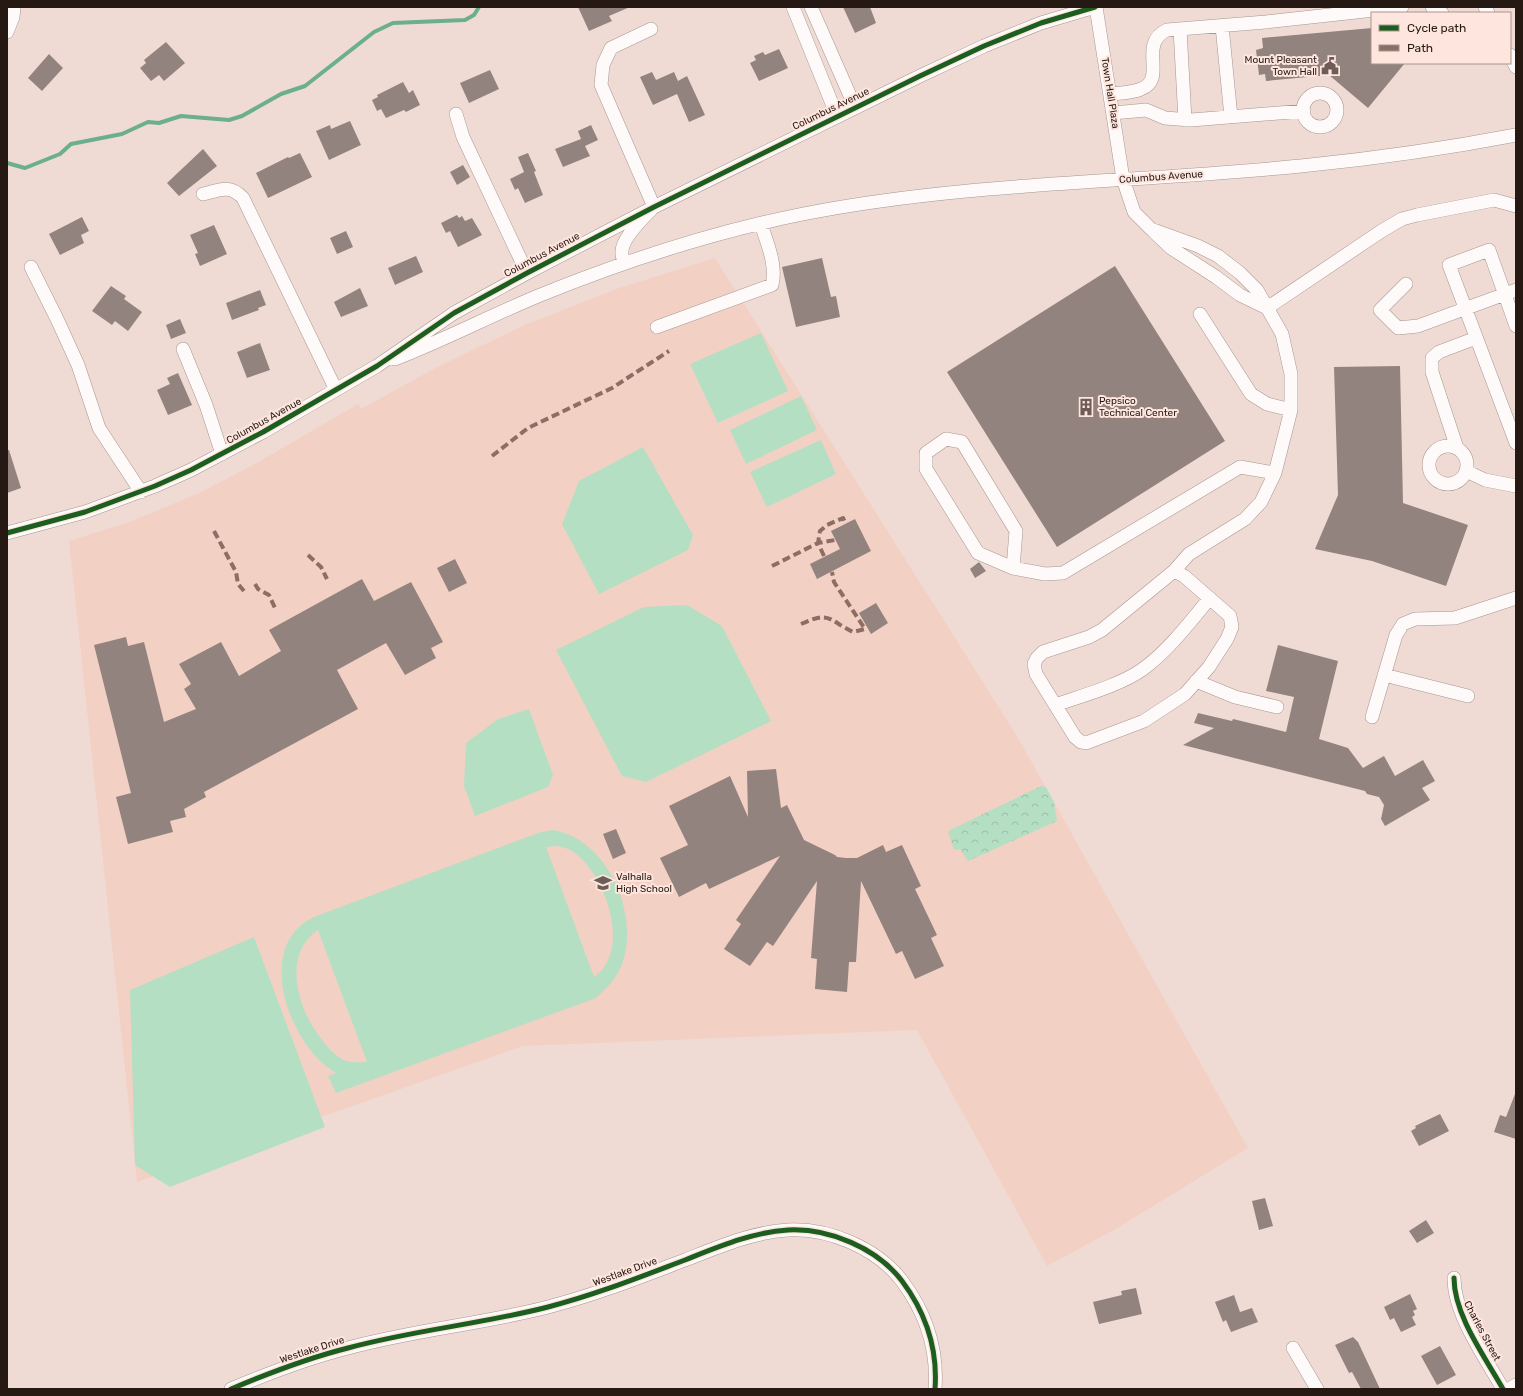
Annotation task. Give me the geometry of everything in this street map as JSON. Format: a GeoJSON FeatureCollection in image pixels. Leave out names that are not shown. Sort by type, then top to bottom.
{"type":"FeatureCollection","features":[{"type":"Feature","properties":{"kind":"street"},"geometry":{"type":"LineString","coordinates":[[7,32],[13,17],[14,7]]}},
{"type":"Feature","properties":{"kind":"street"},"geometry":{"type":"LineString","coordinates":[[793,7],[837,116]]}},
{"type":"Feature","properties":{"kind":"street"},"geometry":{"type":"LineString","coordinates":[[811,7],[855,107]]}},
{"type":"Feature","properties":{"kind":"street","name":"Columbus Avenue"},"geometry":{"type":"LineString","coordinates":[[7,533],[85,512],[140,492],[191,470],[377,366],[454,313],[654,207],[855,107],[994,41],[1041,24],[1096,7]]}},
{"type":"Feature","properties":{"kind":"street","name":"Town Hall Plaza"},"geometry":{"type":"LineString","coordinates":[[1096,7],[1123,180],[1134,212],[1171,248],[1240,294],[1268,308]]}},
{"type":"Feature","properties":{"kind":"street"},"geometry":{"type":"LineString","coordinates":[[1110,94],[1141,89],[1148,85],[1154,74],[1152,52],[1154,43],[1163,32],[1180,29],[1402,7]]}},
{"type":"Feature","properties":{"kind":"street"},"geometry":{"type":"LineString","coordinates":[[1222,26],[1231,117]]}},
{"type":"Feature","properties":{"kind":"street"},"geometry":{"type":"LineString","coordinates":[[625,264],[622,254],[623,246],[636,225],[654,207],[600,85],[603,65],[611,48],[651,29]]}},
{"type":"Feature","properties":{"kind":"street"},"geometry":{"type":"LineString","coordinates":[[1180,29],[1185,120]]}},
{"type":"Feature","properties":{"kind":"street"},"geometry":{"type":"LineString","coordinates":[[1511,57],[1516,67]]}},
{"type":"Feature","properties":{"kind":"street"},"geometry":{"type":"LineString","coordinates":[[1113,113],[1146,110],[1165,118],[1185,120],[1304,111]]}},
{"type":"Feature","properties":{"kind":"street"},"geometry":{"type":"LineString","coordinates":[[456,114],[463,137],[527,273]]}},
{"type":"Feature","properties":{"kind":"street","name":"Columbus Avenue"},"geometry":{"type":"LineString","coordinates":[[377,366],[448,338],[541,295],[625,264],[701,239],[834,208],[923,195],[1310,166],[1425,150],[1516,135]]}},
{"type":"Feature","properties":{"kind":"street"},"geometry":{"type":"LineString","coordinates":[[203,194],[225,189],[235,190],[243,198],[336,390]]}},
{"type":"Feature","properties":{"kind":"street"},"geometry":{"type":"LineString","coordinates":[[1268,308],[1402,219],[1494,200],[1516,206]]}},
{"type":"Feature","properties":{"kind":"street"},"geometry":{"type":"LineString","coordinates":[[657,327],[772,285],[774,276],[773,264],[761,224]]}},
{"type":"Feature","properties":{"kind":"street"},"geometry":{"type":"LineString","coordinates":[[1151,229],[1198,246],[1218,256],[1257,290],[1282,334],[1291,374],[1291,410],[1275,473],[1261,502],[1245,519],[1189,554],[1174,571],[1102,630],[1089,637],[1043,652],[1037,658],[1034,664],[1036,674],[1075,737],[1081,742],[1086,743],[1144,720],[1185,694],[1209,667],[1232,627],[1230,616],[1184,576],[1174,571]]}},
{"type":"Feature","properties":{"kind":"street"},"geometry":{"type":"LineString","coordinates":[[1516,326],[1510,292],[1489,250],[1449,265],[1516,443]]}},
{"type":"Feature","properties":{"kind":"street"},"geometry":{"type":"LineString","coordinates":[[31,267],[78,365],[99,428],[140,492]]}},
{"type":"Feature","properties":{"kind":"street"},"geometry":{"type":"LineString","coordinates":[[1406,284],[1380,310],[1398,328],[1418,326],[1510,292]]}},
{"type":"Feature","properties":{"kind":"street"},"geometry":{"type":"LineString","coordinates":[[1200,314],[1250,394],[1267,404],[1291,410]]}},
{"type":"Feature","properties":{"kind":"street"},"geometry":{"type":"LineString","coordinates":[[1457,448],[1446,446],[1435,451],[1429,462],[1432,474],[1441,483],[1447,484],[1459,481],[1466,471],[1466,458],[1457,448],[1432,372],[1432,358],[1439,352],[1476,338]]}},
{"type":"Feature","properties":{"kind":"street"},"geometry":{"type":"LineString","coordinates":[[183,349],[206,406],[222,454]]}},
{"type":"Feature","properties":{"kind":"street"},"geometry":{"type":"LineString","coordinates":[[1013,568],[1016,531],[962,442],[946,439],[926,453],[926,469],[978,553],[1013,568],[1046,574],[1063,573],[1240,467],[1275,473]]}},
{"type":"Feature","properties":{"kind":"street"},"geometry":{"type":"LineString","coordinates":[[1466,471],[1485,480],[1516,486]]}},
{"type":"Feature","properties":{"kind":"street"},"geometry":{"type":"LineString","coordinates":[[1055,705],[1119,682],[1142,670],[1168,648],[1210,598]]}},
{"type":"Feature","properties":{"kind":"street"},"geometry":{"type":"LineString","coordinates":[[1372,717],[1396,635],[1402,624],[1415,619],[1455,618],[1516,598]]}},
{"type":"Feature","properties":{"kind":"street"},"geometry":{"type":"LineString","coordinates":[[1384,675],[1468,696]]}},
{"type":"Feature","properties":{"kind":"street"},"geometry":{"type":"LineString","coordinates":[[1196,681],[1235,697],[1276,707]]}},
{"type":"Feature","properties":{"kind":"street","name":"Westlake Drive"},"geometry":{"type":"LineString","coordinates":[[231,1389],[286,1367],[349,1347],[566,1302],[617,1286],[721,1246],[768,1232],[789,1230],[808,1231],[850,1242],[881,1259],[898,1275],[922,1312],[930,1334],[935,1354],[935,1389]]}},
{"type":"Feature","properties":{"kind":"street","name":"Charles Street"},"geometry":{"type":"LineString","coordinates":[[1454,1278],[1454,1289],[1460,1311],[1504,1389]]}},
{"type":"Feature","properties":{"kind":"street"},"geometry":{"type":"LineString","coordinates":[[1293,1348],[1317,1389]]}},
{"type":"Feature","properties":{"kind":"street"},"geometry":{"type":"LineString","coordinates":[[1509,1389],[1516,1385]]}},
{"type":"Feature","properties":{"kind":"shaded area","name":"Valhalla High School"},"geometry":{"type":"Polygon","coordinates":[[[715,258],[1017,736],[1248,1148],[1114,1230],[1047,1266],[917,1030],[523,1046],[137,1182],[69,541],[129,522],[199,493],[253,465],[358,404],[361,409],[437,367],[527,324],[619,288],[715,258]]]}},
{"type":"Feature","properties":{"kind":"green space"},"geometry":{"type":"Polygon","coordinates":[[[761,333],[788,391],[718,423],[690,364],[761,333]]]}},
{"type":"Feature","properties":{"kind":"green space"},"geometry":{"type":"Polygon","coordinates":[[[801,396],[817,430],[746,464],[730,430],[801,396]]]}},
{"type":"Feature","properties":{"kind":"green space"},"geometry":{"type":"Polygon","coordinates":[[[821,440],[836,474],[767,507],[750,472],[821,440]]]}},
{"type":"Feature","properties":{"kind":"green space"},"geometry":{"type":"Polygon","coordinates":[[[643,447],[693,535],[688,550],[599,594],[562,524],[579,481],[643,447]]]}},
{"type":"Feature","properties":{"kind":"green space"},"geometry":{"type":"Polygon","coordinates":[[[687,605],[722,626],[771,721],[646,782],[622,776],[556,650],[644,607],[687,605]]]}},
{"type":"Feature","properties":{"kind":"green space"},"geometry":{"type":"Polygon","coordinates":[[[529,709],[553,775],[548,787],[475,816],[464,786],[466,743],[498,719],[529,709]]]}},
{"type":"Feature","properties":{"kind":"green space"},"geometry":{"type":"Polygon","coordinates":[[[1041,786],[1046,787],[1054,802],[1057,821],[968,861],[960,849],[954,850],[948,831],[1041,786]]]}},
{"type":"Feature","properties":{"kind":"green space"},"geometry":{"type":"Polygon","coordinates":[[[553,830],[572,836],[589,847],[603,862],[614,880],[622,900],[626,921],[627,942],[621,967],[605,990],[596,998],[336,1093],[328,1076],[336,1073],[319,1060],[304,1042],[292,1020],[284,996],[282,972],[285,950],[295,931],[314,917],[541,832],[553,830]],[[557,846],[546,847],[594,977],[605,966],[611,950],[613,935],[612,919],[601,887],[593,872],[583,860],[572,851],[557,846]],[[318,930],[306,941],[299,954],[297,984],[301,1000],[314,1029],[333,1052],[346,1061],[367,1062],[318,930]]]}},
{"type":"Feature","properties":{"kind":"green space"},"geometry":{"type":"Polygon","coordinates":[[[254,937],[325,1127],[170,1187],[135,1165],[130,990],[254,937]]]}},
{"type":"Feature","properties":{"kind":"building"},"geometry":{"type":"Polygon","coordinates":[[[578,7],[630,7],[609,16],[612,21],[589,31],[578,7]]]}},
{"type":"Feature","properties":{"kind":"building"},"geometry":{"type":"Polygon","coordinates":[[[843,7],[870,7],[876,23],[855,33],[843,7]]]}},
{"type":"Feature","properties":{"kind":"building","name":"Mount Pleasant Town Hall"},"geometry":{"type":"Polygon","coordinates":[[[1371,28],[1371,64],[1404,64],[1368,108],[1329,75],[1266,81],[1265,74],[1259,75],[1256,50],[1263,48],[1262,38],[1371,28]]]}},
{"type":"Feature","properties":{"kind":"building"},"geometry":{"type":"Polygon","coordinates":[[[166,42],[185,63],[164,81],[159,75],[151,81],[140,68],[146,63],[144,60],[166,42]]]}},
{"type":"Feature","properties":{"kind":"building"},"geometry":{"type":"Polygon","coordinates":[[[779,49],[788,68],[759,81],[750,63],[756,60],[754,56],[763,52],[765,55],[779,49]]]}},
{"type":"Feature","properties":{"kind":"building"},"geometry":{"type":"Polygon","coordinates":[[[49,54],[63,68],[42,91],[28,78],[49,54]]]}},
{"type":"Feature","properties":{"kind":"building"},"geometry":{"type":"Polygon","coordinates":[[[490,70],[499,89],[469,103],[460,83],[490,70]]]}},
{"type":"Feature","properties":{"kind":"building"},"geometry":{"type":"Polygon","coordinates":[[[652,72],[656,80],[674,72],[678,81],[687,76],[705,115],[689,122],[677,94],[653,105],[640,77],[652,72]]]}},
{"type":"Feature","properties":{"kind":"building"},"geometry":{"type":"Polygon","coordinates":[[[403,82],[409,93],[413,90],[420,105],[406,112],[404,110],[386,118],[381,109],[377,111],[372,100],[378,97],[377,95],[403,82]]]}},
{"type":"Feature","properties":{"kind":"building"},"geometry":{"type":"Polygon","coordinates":[[[350,121],[361,145],[329,160],[316,131],[330,125],[331,129],[350,121]]]}},
{"type":"Feature","properties":{"kind":"building"},"geometry":{"type":"Polygon","coordinates":[[[591,125],[598,140],[585,146],[590,156],[563,167],[555,149],[581,139],[578,131],[591,125]]]}},
{"type":"Feature","properties":{"kind":"building"},"geometry":{"type":"Polygon","coordinates":[[[203,149],[217,166],[179,196],[167,183],[203,149]]]}},
{"type":"Feature","properties":{"kind":"building"},"geometry":{"type":"Polygon","coordinates":[[[300,153],[312,177],[268,198],[256,173],[288,157],[289,158],[300,153]]]}},
{"type":"Feature","properties":{"kind":"building"},"geometry":{"type":"Polygon","coordinates":[[[528,153],[536,171],[534,172],[543,195],[525,203],[518,188],[515,190],[510,179],[524,172],[518,157],[528,153]]]}},
{"type":"Feature","properties":{"kind":"building"},"geometry":{"type":"Polygon","coordinates":[[[463,165],[470,177],[457,185],[450,172],[463,165]]]}},
{"type":"Feature","properties":{"kind":"building"},"geometry":{"type":"Polygon","coordinates":[[[457,215],[459,218],[462,216],[465,221],[472,218],[482,235],[458,247],[450,231],[446,233],[441,223],[457,215]]]}},
{"type":"Feature","properties":{"kind":"building"},"geometry":{"type":"Polygon","coordinates":[[[82,217],[89,231],[81,235],[84,243],[60,255],[49,234],[82,217]]]}},
{"type":"Feature","properties":{"kind":"building"},"geometry":{"type":"Polygon","coordinates":[[[214,225],[227,254],[200,266],[195,254],[198,253],[190,235],[214,225]]]}},
{"type":"Feature","properties":{"kind":"building"},"geometry":{"type":"Polygon","coordinates":[[[346,231],[353,247],[337,254],[330,238],[346,231]]]}},
{"type":"Feature","properties":{"kind":"building"},"geometry":{"type":"Polygon","coordinates":[[[416,256],[423,272],[395,285],[388,268],[416,256]]]}},
{"type":"Feature","properties":{"kind":"building"},"geometry":{"type":"Polygon","coordinates":[[[822,258],[831,297],[836,296],[840,317],[796,327],[782,267],[822,258]]]}},
{"type":"Feature","properties":{"kind":"building","name":"Pepsico Technical Center"},"geometry":{"type":"Polygon","coordinates":[[[1115,266],[1225,441],[1057,547],[947,372],[1115,266]]]}},
{"type":"Feature","properties":{"kind":"building"},"geometry":{"type":"Polygon","coordinates":[[[111,286],[126,296],[124,299],[142,312],[128,331],[115,321],[112,325],[92,311],[111,286]]]}},
{"type":"Feature","properties":{"kind":"building"},"geometry":{"type":"Polygon","coordinates":[[[360,288],[368,306],[341,317],[334,302],[360,288]]]}},
{"type":"Feature","properties":{"kind":"building"},"geometry":{"type":"Polygon","coordinates":[[[260,290],[266,305],[258,308],[259,310],[232,320],[226,303],[260,290]]]}},
{"type":"Feature","properties":{"kind":"building"},"geometry":{"type":"Polygon","coordinates":[[[180,319],[186,333],[171,339],[166,325],[180,319]]]}},
{"type":"Feature","properties":{"kind":"building"},"geometry":{"type":"Polygon","coordinates":[[[260,343],[270,370],[247,378],[237,352],[260,343]]]}},
{"type":"Feature","properties":{"kind":"building"},"geometry":{"type":"Polygon","coordinates":[[[1400,366],[1403,503],[1468,525],[1446,586],[1372,561],[1315,549],[1338,495],[1334,367],[1400,366]]]}},
{"type":"Feature","properties":{"kind":"building"},"geometry":{"type":"Polygon","coordinates":[[[178,373],[192,405],[168,415],[157,390],[170,384],[167,378],[178,373]]]}},
{"type":"Feature","properties":{"kind":"building"},"geometry":{"type":"Polygon","coordinates":[[[7,450],[9,450],[21,488],[7,493],[7,450]]]}},
{"type":"Feature","properties":{"kind":"building"},"geometry":{"type":"Polygon","coordinates":[[[855,519],[871,551],[817,579],[810,564],[840,549],[831,531],[855,519]]]}},
{"type":"Feature","properties":{"kind":"building"},"geometry":{"type":"Polygon","coordinates":[[[455,559],[467,583],[449,592],[437,568],[455,559]]]}},
{"type":"Feature","properties":{"kind":"building"},"geometry":{"type":"Polygon","coordinates":[[[979,562],[986,571],[975,578],[970,569],[979,562]]]}},
{"type":"Feature","properties":{"kind":"building"},"geometry":{"type":"Polygon","coordinates":[[[362,579],[374,601],[411,582],[443,642],[431,648],[436,658],[405,675],[386,643],[337,670],[358,709],[204,792],[206,797],[184,809],[186,817],[170,821],[173,832],[128,844],[116,797],[131,793],[94,645],[126,637],[128,646],[144,642],[164,722],[196,709],[184,689],[191,684],[179,664],[221,642],[239,676],[281,651],[269,630],[362,579]]]}},
{"type":"Feature","properties":{"kind":"building"},"geometry":{"type":"Polygon","coordinates":[[[876,603],[888,623],[871,634],[859,613],[876,603]]]}},
{"type":"Feature","properties":{"kind":"building"},"geometry":{"type":"Polygon","coordinates":[[[1278,645],[1338,661],[1319,739],[1348,748],[1363,768],[1384,756],[1395,776],[1423,760],[1435,781],[1422,788],[1430,800],[1385,826],[1381,819],[1384,805],[1379,797],[1367,794],[1365,791],[1183,745],[1214,728],[1194,723],[1198,713],[1232,721],[1233,719],[1286,732],[1294,697],[1266,691],[1278,645]]]}},
{"type":"Feature","properties":{"kind":"building"},"geometry":{"type":"Polygon","coordinates":[[[776,769],[781,808],[787,805],[804,840],[837,857],[846,858],[857,858],[883,845],[886,852],[902,845],[921,886],[915,889],[937,935],[931,938],[944,966],[915,979],[902,951],[896,954],[861,881],[856,962],[849,962],[847,992],[815,989],[817,959],[811,958],[817,881],[773,946],[767,942],[750,966],[724,949],[741,924],[736,920],[780,856],[709,889],[706,883],[679,897],[660,858],[688,845],[669,806],[730,776],[748,817],[747,771],[776,769]]]}},
{"type":"Feature","properties":{"kind":"building"},"geometry":{"type":"Polygon","coordinates":[[[616,829],[626,853],[613,859],[603,834],[616,829]]]}},
{"type":"Feature","properties":{"kind":"building"},"geometry":{"type":"Polygon","coordinates":[[[1515,1094],[1516,1139],[1494,1132],[1500,1115],[1506,1117],[1515,1094]]]}},
{"type":"Feature","properties":{"kind":"building"},"geometry":{"type":"Polygon","coordinates":[[[1440,1114],[1449,1131],[1419,1146],[1411,1131],[1416,1128],[1415,1126],[1440,1114]]]}},
{"type":"Feature","properties":{"kind":"building"},"geometry":{"type":"Polygon","coordinates":[[[1265,1198],[1273,1226],[1259,1230],[1252,1201],[1265,1198]]]}},
{"type":"Feature","properties":{"kind":"building"},"geometry":{"type":"Polygon","coordinates":[[[1426,1220],[1434,1233],[1417,1243],[1409,1231],[1426,1220]]]}},
{"type":"Feature","properties":{"kind":"building"},"geometry":{"type":"Polygon","coordinates":[[[1136,1288],[1142,1314],[1099,1324],[1093,1302],[1122,1295],[1121,1291],[1136,1288]]]}},
{"type":"Feature","properties":{"kind":"building"},"geometry":{"type":"Polygon","coordinates":[[[1410,1294],[1417,1309],[1413,1311],[1415,1315],[1412,1317],[1416,1325],[1401,1332],[1394,1318],[1390,1320],[1384,1307],[1410,1294]]]}},
{"type":"Feature","properties":{"kind":"building"},"geometry":{"type":"Polygon","coordinates":[[[1234,1295],[1240,1312],[1252,1308],[1258,1322],[1231,1332],[1226,1320],[1223,1322],[1215,1302],[1234,1295]]]}},
{"type":"Feature","properties":{"kind":"building"},"geometry":{"type":"Polygon","coordinates":[[[1353,1337],[1358,1342],[1380,1389],[1361,1389],[1352,1372],[1349,1373],[1335,1345],[1353,1337]]]}},
{"type":"Feature","properties":{"kind":"building"},"geometry":{"type":"Polygon","coordinates":[[[1440,1346],[1456,1375],[1437,1385],[1421,1356],[1440,1346]]]}},
{"type":"Feature","properties":{"kind":"waterway"},"geometry":{"type":"LineString","coordinates":[[7,163],[25,168],[60,154],[71,144],[122,134],[148,122],[159,123],[181,116],[229,120],[242,116],[281,94],[305,86],[374,32],[393,23],[465,20],[474,15],[479,7]]}},
{"type":"Feature","properties":{"kind":"marked path"},"geometry":{"type":"LineString","coordinates":[[492,456],[528,428],[612,388],[669,351]]}},
{"type":"Feature","properties":{"kind":"marked path"},"geometry":{"type":"LineString","coordinates":[[824,556],[818,543],[820,531],[827,525],[843,518],[846,524]]}},
{"type":"Feature","properties":{"kind":"marked path"},"geometry":{"type":"LineString","coordinates":[[214,531],[236,572],[238,584],[244,591]]}},
{"type":"Feature","properties":{"kind":"marked path"},"geometry":{"type":"LineString","coordinates":[[772,566],[818,543],[835,540]]}},
{"type":"Feature","properties":{"kind":"marked path"},"geometry":{"type":"LineString","coordinates":[[308,555],[321,567],[327,579]]}},
{"type":"Feature","properties":{"kind":"marked path"},"geometry":{"type":"LineString","coordinates":[[801,624],[823,617],[833,620],[853,632],[865,629],[834,582],[832,572]]}},
{"type":"Feature","properties":{"kind":"marked path"},"geometry":{"type":"LineString","coordinates":[[255,584],[258,589],[269,595],[275,608]]}},
{"type":"Feature","properties":{"kind":"cycle path"},"geometry":{"type":"LineString","coordinates":[[7,533],[85,512],[155,486],[191,470],[263,432],[377,366],[454,313],[654,207],[984,46],[1041,23],[1095,7]]}},
{"type":"Feature","properties":{"kind":"cycle path"},"geometry":{"type":"LineString","coordinates":[[231,1389],[289,1366],[348,1348],[398,1336],[523,1313],[566,1302],[617,1285],[736,1241],[775,1231],[788,1230],[820,1232],[851,1242],[866,1250],[892,1269],[910,1293],[924,1318],[932,1345],[935,1389]]}},
{"type":"Feature","properties":{"kind":"cycle path"},"geometry":{"type":"LineString","coordinates":[[1454,1278],[1455,1292],[1465,1321],[1503,1389]]}},
{"type":"Feature","properties":{"kind":"place","name":"Mount Pleasant Town Hall"},"geometry":{"type":"Point","coordinates":[1330,66]}},
{"type":"Feature","properties":{"kind":"place","name":"Pepsico Technical Center"},"geometry":{"type":"Point","coordinates":[1086,407]}},
{"type":"Feature","properties":{"kind":"place","name":"Valhalla High School"},"geometry":{"type":"Point","coordinates":[603,883]}}]}
